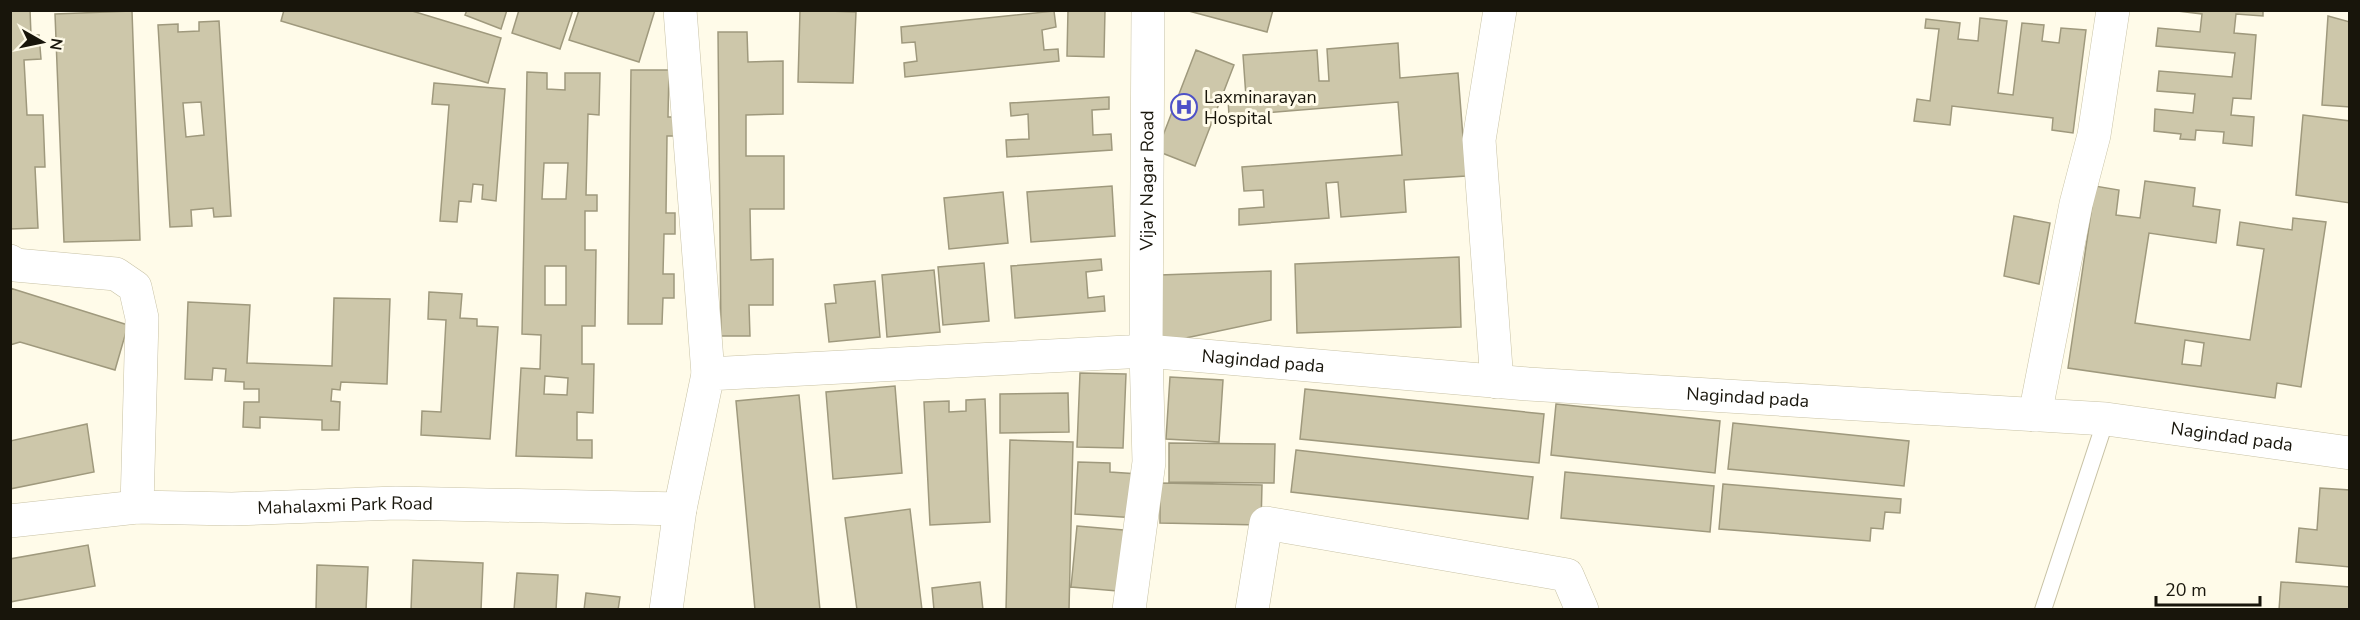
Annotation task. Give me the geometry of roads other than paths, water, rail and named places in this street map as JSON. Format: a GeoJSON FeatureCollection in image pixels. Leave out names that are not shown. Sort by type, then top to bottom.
{"type":"FeatureCollection","features":[{"type":"Feature","properties":{"kind":"street"},"geometry":{"type":"LineString","coordinates":[[666,609],[680,509],[708,374],[680,10]]}},
{"type":"Feature","properties":{"kind":"street","name":"Vijay Nagar Road"},"geometry":{"type":"LineString","coordinates":[[1129,609],[1149,462],[1146,351],[1148,10]]}},
{"type":"Feature","properties":{"kind":"street"},"geometry":{"type":"LineString","coordinates":[[1497,382],[1479,140],[1500,10]]}},
{"type":"Feature","properties":{"kind":"street"},"geometry":{"type":"LineString","coordinates":[[2035,415],[2076,204],[2094,135],[2113,10]]}},
{"type":"Feature","properties":{"kind":"street"},"geometry":{"type":"LineString","coordinates":[[10,261],[15,265],[116,274],[135,287],[142,318],[137,507]]}},
{"type":"Feature","properties":{"kind":"street","name":"Nagindad pada"},"geometry":{"type":"LineString","coordinates":[[708,374],[1146,351],[1497,382],[2106,419],[2348,444]]}},
{"type":"Feature","properties":{"kind":"street","name":"Mahalaxmi Park Road"},"geometry":{"type":"LineString","coordinates":[[10,520],[137,507],[232,509],[396,503],[680,509]]}},
{"type":"Feature","properties":{"kind":"street"},"geometry":{"type":"LineString","coordinates":[[1252,609],[1266,523],[1568,575],[1582,609]]}},
{"type":"Feature","properties":{"kind":"lane"},"geometry":{"type":"LineString","coordinates":[[2043,609],[2106,419]]}},
{"type":"Feature","properties":{"kind":"place","name":"Laxminarayan Hospital"},"geometry":{"type":"Point","coordinates":[1184,107]}}]}
